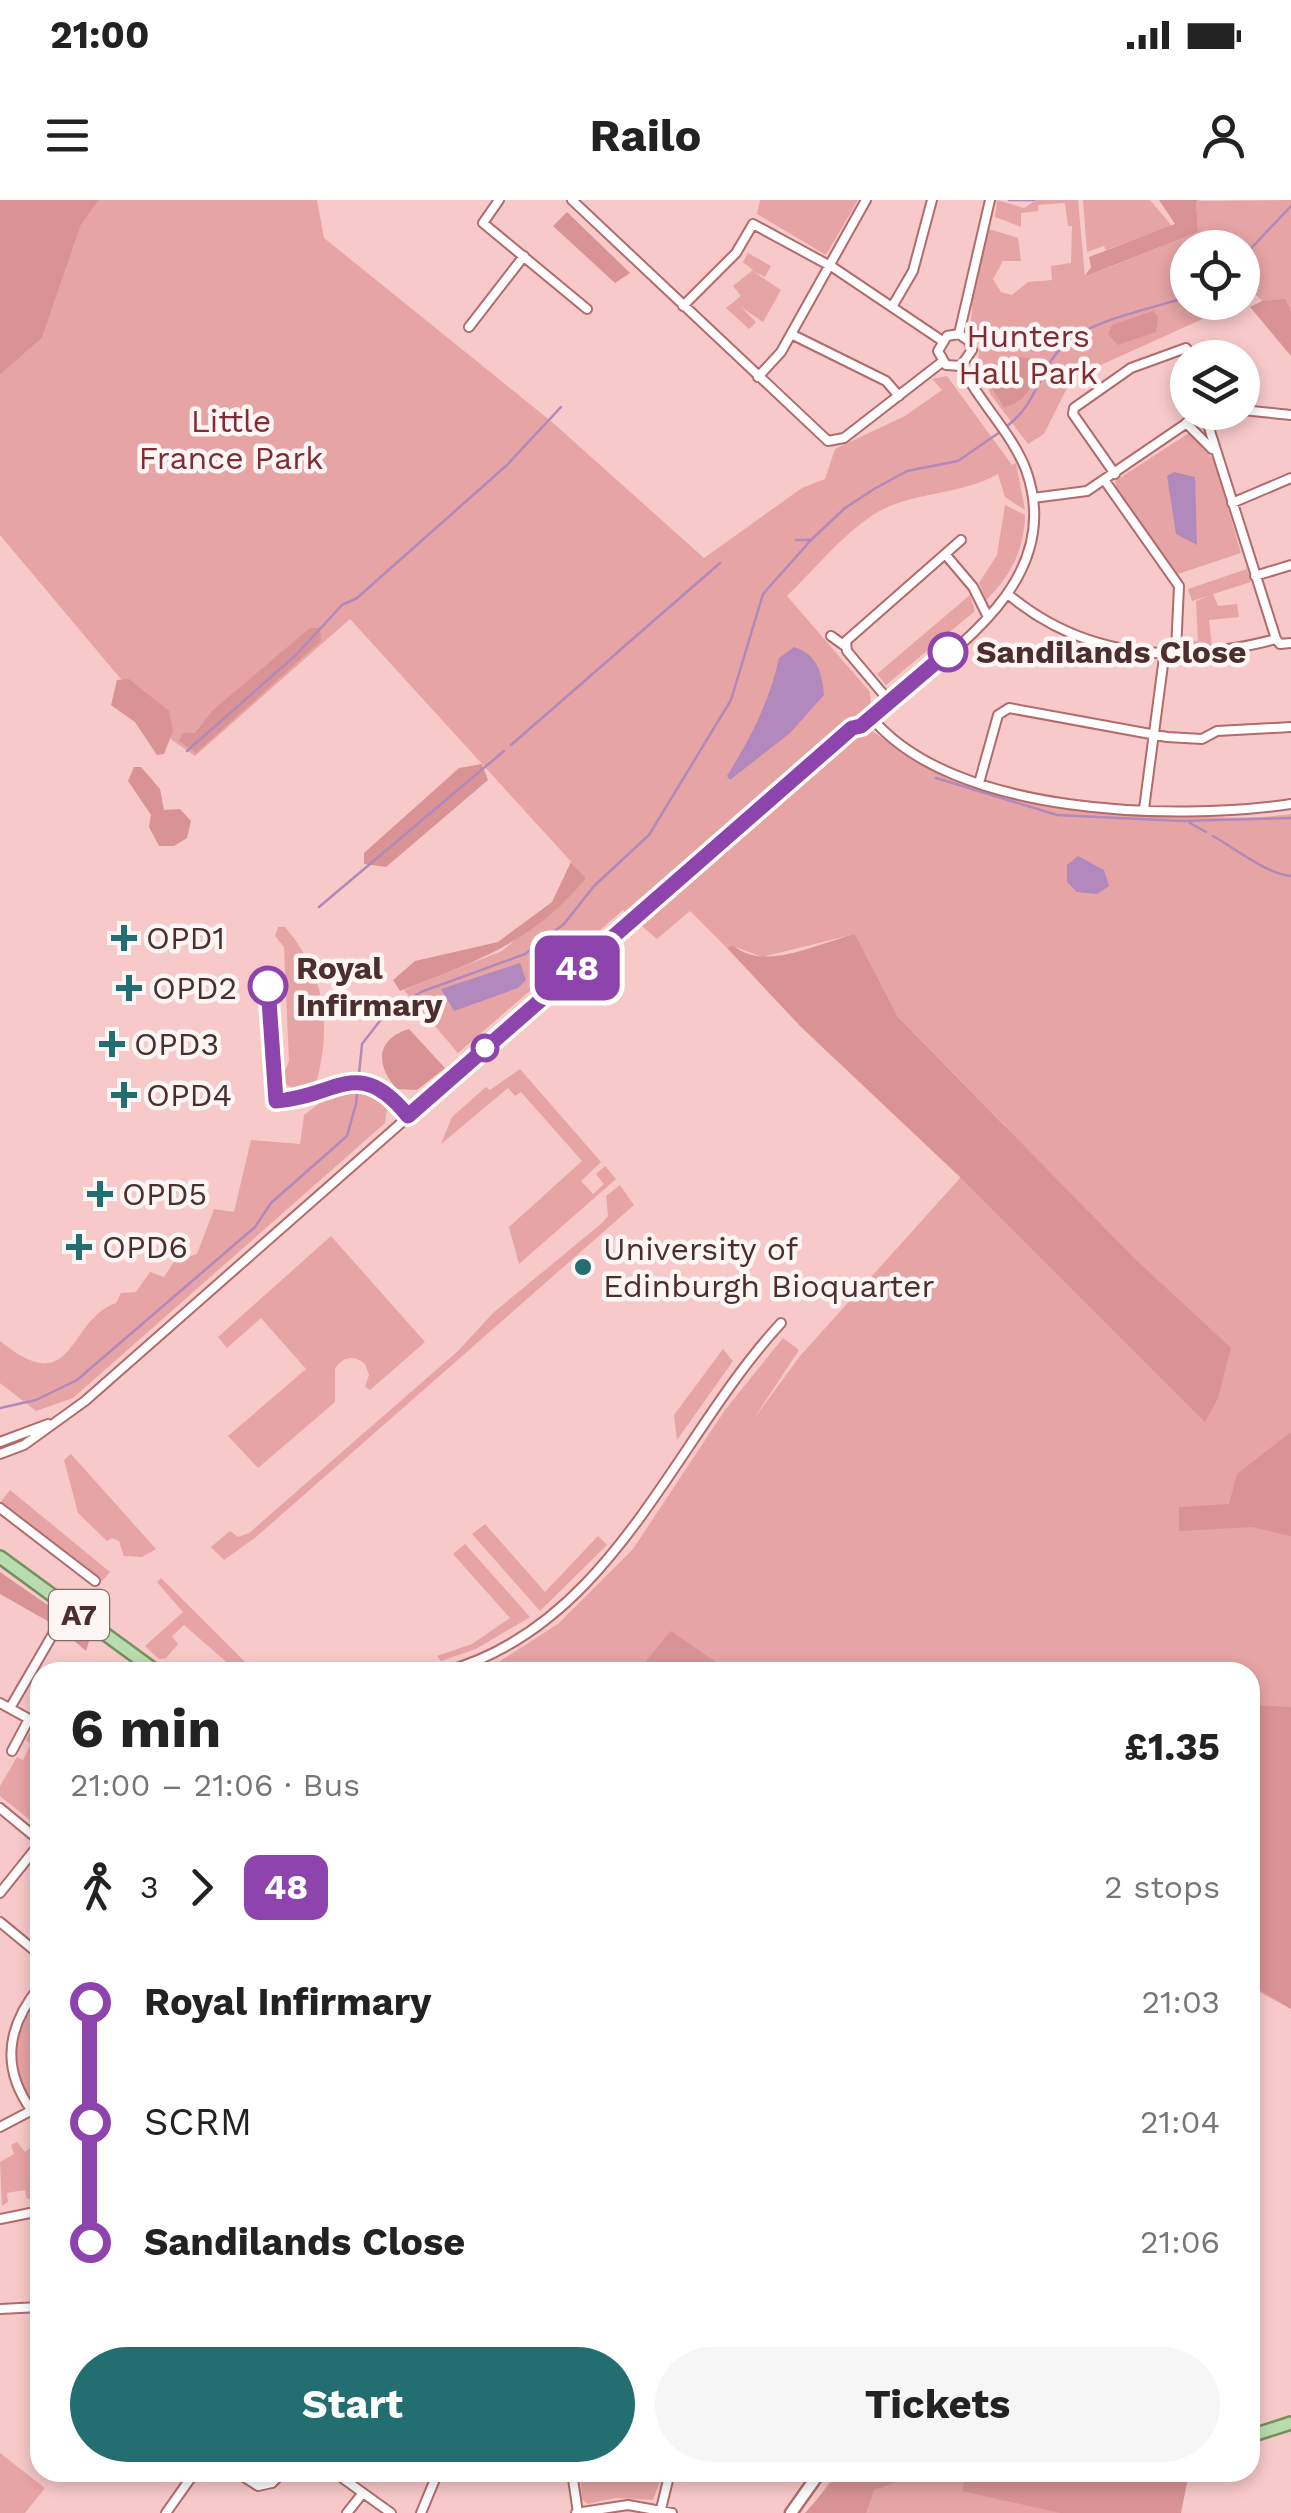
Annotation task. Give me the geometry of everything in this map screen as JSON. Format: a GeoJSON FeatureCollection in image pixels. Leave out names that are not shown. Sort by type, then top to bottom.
{"type":"FeatureCollection","features":[{"type":"Feature","properties":{"kind":"main road","name":"A7"},"geometry":{"type":"LineString","coordinates":[[0,1557],[143,1662]]}},
{"type":"Feature","properties":{"kind":"main road"},"geometry":{"type":"LineString","coordinates":[[1260,2433],[1291,2422]]}},
{"type":"Feature","properties":{"kind":"main road"},"geometry":{"type":"LineString","coordinates":[[791,2513],[813,2482]]}},
{"type":"Feature","properties":{"kind":"street"},"geometry":{"type":"LineString","coordinates":[[499,200],[483,223],[587,309]]}},
{"type":"Feature","properties":{"kind":"street"},"geometry":{"type":"LineString","coordinates":[[572,200],[832,442],[844,438],[942,362]]}},
{"type":"Feature","properties":{"kind":"street"},"geometry":{"type":"LineString","coordinates":[[758,377],[791,334],[866,200]]}},
{"type":"Feature","properties":{"kind":"street"},"geometry":{"type":"LineString","coordinates":[[892,307],[914,271],[932,200]]}},
{"type":"Feature","properties":{"kind":"street"},"geometry":{"type":"LineString","coordinates":[[959,334],[990,200]]}},
{"type":"Feature","properties":{"kind":"street"},"geometry":{"type":"LineString","coordinates":[[683,306],[736,253],[753,224],[828,266],[942,340]]}},
{"type":"Feature","properties":{"kind":"street"},"geometry":{"type":"LineString","coordinates":[[469,327],[524,256]]}},
{"type":"Feature","properties":{"kind":"street"},"geometry":{"type":"LineString","coordinates":[[791,334],[886,381],[899,396]]}},
{"type":"Feature","properties":{"kind":"street"},"geometry":{"type":"LineString","coordinates":[[942,340],[959,334]]}},
{"type":"Feature","properties":{"kind":"street"},"geometry":{"type":"LineString","coordinates":[[959,334],[969,341],[972,350],[961,366]]}},
{"type":"Feature","properties":{"kind":"street"},"geometry":{"type":"LineString","coordinates":[[942,340],[938,351],[942,362]]}},
{"type":"Feature","properties":{"kind":"street"},"geometry":{"type":"LineString","coordinates":[[1115,474],[1073,414],[1074,408],[1130,368],[1170,354]]}},
{"type":"Feature","properties":{"kind":"street"},"geometry":{"type":"LineString","coordinates":[[852,728],[890,702],[988,618],[1009,596],[1031,546],[1033,498],[1025,468],[961,366],[942,362]]}},
{"type":"Feature","properties":{"kind":"street"},"geometry":{"type":"LineString","coordinates":[[1260,412],[1291,415]]}},
{"type":"Feature","properties":{"kind":"street"},"geometry":{"type":"LineString","coordinates":[[1033,498],[1076,494],[1105,481],[1176,430]]}},
{"type":"Feature","properties":{"kind":"street"},"geometry":{"type":"LineString","coordinates":[[1193,430],[1216,452]]}},
{"type":"Feature","properties":{"kind":"street"},"geometry":{"type":"LineString","coordinates":[[1209,430],[1276,639]]}},
{"type":"Feature","properties":{"kind":"street"},"geometry":{"type":"LineString","coordinates":[[1232,503],[1291,478]]}},
{"type":"Feature","properties":{"kind":"street"},"geometry":{"type":"LineString","coordinates":[[1105,481],[1179,586],[1176,652]]}},
{"type":"Feature","properties":{"kind":"street"},"geometry":{"type":"LineString","coordinates":[[845,646],[855,632],[961,540]]}},
{"type":"Feature","properties":{"kind":"street"},"geometry":{"type":"LineString","coordinates":[[945,554],[973,588],[988,618]]}},
{"type":"Feature","properties":{"kind":"street"},"geometry":{"type":"LineString","coordinates":[[1255,576],[1291,565]]}},
{"type":"Feature","properties":{"kind":"street"},"geometry":{"type":"LineString","coordinates":[[1009,596],[1076,636],[1122,651],[1164,657],[1176,652],[1241,648],[1276,639],[1291,644]]}},
{"type":"Feature","properties":{"kind":"street"},"geometry":{"type":"LineString","coordinates":[[831,636],[845,646],[890,702]]}},
{"type":"Feature","properties":{"kind":"street"},"geometry":{"type":"LineString","coordinates":[[1144,809],[1164,657]]}},
{"type":"Feature","properties":{"kind":"street"},"geometry":{"type":"LineString","coordinates":[[978,782],[998,716],[1009,708],[1202,740],[1217,732],[1291,728]]}},
{"type":"Feature","properties":{"kind":"street"},"geometry":{"type":"LineString","coordinates":[[871,717],[924,759],[978,782],[1037,798],[1144,809],[1229,810],[1291,804]]}},
{"type":"Feature","properties":{"kind":"street"},"geometry":{"type":"LineString","coordinates":[[0,1454],[24,1445],[85,1400],[641,912],[684,880]]}},
{"type":"Feature","properties":{"kind":"street"},"geometry":{"type":"LineString","coordinates":[[465,1662],[526,1634],[587,1582],[643,1512],[751,1356],[782,1323]]}},
{"type":"Feature","properties":{"kind":"street"},"geometry":{"type":"LineString","coordinates":[[0,1442],[53,1423]]}},
{"type":"Feature","properties":{"kind":"street"},"geometry":{"type":"LineString","coordinates":[[0,1508],[95,1581]]}},
{"type":"Feature","properties":{"kind":"street"},"geometry":{"type":"LineString","coordinates":[[37,1662],[53,1634]]}},
{"type":"Feature","properties":{"kind":"street"},"geometry":{"type":"LineString","coordinates":[[10,1708],[30,1674]]}},
{"type":"Feature","properties":{"kind":"street"},"geometry":{"type":"LineString","coordinates":[[0,1703],[29,1719],[12,1751]]}},
{"type":"Feature","properties":{"kind":"street"},"geometry":{"type":"LineString","coordinates":[[0,1808],[30,1834]]}},
{"type":"Feature","properties":{"kind":"street"},"geometry":{"type":"LineString","coordinates":[[0,1893],[30,1855]]}},
{"type":"Feature","properties":{"kind":"street"},"geometry":{"type":"LineString","coordinates":[[0,1922],[30,1947]]}},
{"type":"Feature","properties":{"kind":"street"},"geometry":{"type":"LineString","coordinates":[[30,1999],[16,2017],[8,2048],[13,2079],[30,2100]]}},
{"type":"Feature","properties":{"kind":"street"},"geometry":{"type":"LineString","coordinates":[[0,2127],[30,2111]]}},
{"type":"Feature","properties":{"kind":"street"},"geometry":{"type":"LineString","coordinates":[[0,2219],[30,2213]]}},
{"type":"Feature","properties":{"kind":"street"},"geometry":{"type":"LineString","coordinates":[[0,2310],[30,2308]]}},
{"type":"Feature","properties":{"kind":"street"},"geometry":{"type":"LineString","coordinates":[[166,2513],[189,2482]]}},
{"type":"Feature","properties":{"kind":"street"},"geometry":{"type":"LineString","coordinates":[[347,2482],[391,2513]]}},
{"type":"Feature","properties":{"kind":"street"},"geometry":{"type":"LineString","coordinates":[[421,2513],[434,2482]]}},
{"type":"Feature","properties":{"kind":"street"},"geometry":{"type":"LineString","coordinates":[[573,2482],[577,2513],[620,2505],[672,2513]]}},
{"type":"Feature","properties":{"kind":"street"},"geometry":{"type":"LineString","coordinates":[[661,2509],[668,2482]]}},
{"type":"Feature","properties":{"kind":"street"},"geometry":{"type":"LineString","coordinates":[[347,2513],[362,2494]]}},
{"type":"Feature","properties":{"kind":"green space","name":"Little France Park"},"geometry":{"type":"Polygon","coordinates":[[[99,200],[317,200],[324,238],[552,422],[704,558],[802,488],[825,479],[835,449],[905,416],[942,390],[932,379],[947,376],[1012,465],[1016,463],[1025,510],[1005,497],[998,474],[887,507],[839,543],[787,596],[870,692],[872,731],[944,773],[977,787],[1043,804],[1193,817],[1291,814],[1291,2009],[1260,1992],[1260,1662],[499,1662],[558,1624],[633,1549],[725,1410],[783,1338],[799,1350],[753,1420],[800,1356],[1006,1127],[898,1017],[855,934],[762,957],[733,946],[727,948],[690,911],[657,939],[623,910],[458,1053],[404,990],[502,951],[586,878],[350,619],[195,756],[172,740],[0,535],[0,375],[42,338],[81,225],[99,200]]]}},
{"type":"Feature","properties":{"kind":"green space"},"geometry":{"type":"Polygon","coordinates":[[[760,200],[858,200],[826,255],[757,214],[760,200]]]}},
{"type":"Feature","properties":{"kind":"green space","name":"Hunters Hall Park"},"geometry":{"type":"Polygon","coordinates":[[[997,200],[1024,208],[1036,200],[1078,200],[1085,277],[1170,243],[1170,320],[1200,320],[1072,378],[1044,434],[1028,444],[991,395],[978,368],[979,344],[971,320],[974,281],[989,229],[1018,238],[1021,261],[1003,261],[993,279],[1001,292],[1012,295],[1028,282],[1052,280],[1051,266],[1071,263],[1072,226],[1068,226],[1065,203],[1038,205],[1038,211],[1021,213],[1021,227],[995,217],[997,200]]]}},
{"type":"Feature","properties":{"kind":"green space"},"geometry":{"type":"Polygon","coordinates":[[[1083,200],[1150,200],[1172,226],[1106,250],[1104,246],[1087,252],[1083,200]]]}},
{"type":"Feature","properties":{"kind":"green space","name":"Hunters Hall Park"},"geometry":{"type":"Polygon","coordinates":[[[1291,200],[1291,328],[1260,299],[1260,230],[1198,230],[1196,201],[1291,200]]]}},
{"type":"Feature","properties":{"kind":"green space"},"geometry":{"type":"Polygon","coordinates":[[[748,253],[771,266],[765,277],[754,272],[781,290],[763,322],[741,307],[756,322],[749,329],[726,308],[741,296],[733,286],[753,270],[743,262],[748,253]]]}},
{"type":"Feature","properties":{"kind":"green space"},"geometry":{"type":"Polygon","coordinates":[[[1189,433],[1214,460],[1241,553],[1178,574],[1118,492],[1115,481],[1189,433]]]}},
{"type":"Feature","properties":{"kind":"green space"},"geometry":{"type":"Polygon","coordinates":[[[1005,505],[1025,515],[1022,540],[1009,572],[986,600],[979,583],[997,555],[1005,505]]]}},
{"type":"Feature","properties":{"kind":"green space"},"geometry":{"type":"Polygon","coordinates":[[[1247,569],[1251,582],[1213,594],[1218,606],[1237,604],[1239,617],[1209,620],[1212,647],[1187,648],[1185,640],[1198,641],[1196,601],[1212,595],[1192,601],[1188,589],[1247,569]]]}},
{"type":"Feature","properties":{"kind":"green space"},"geometry":{"type":"Polygon","coordinates":[[[970,595],[975,611],[886,685],[877,674],[970,595]]]}},
{"type":"Feature","properties":{"kind":"green space"},"geometry":{"type":"Polygon","coordinates":[[[278,927],[285,927],[309,962],[324,1018],[317,1080],[294,1090],[281,1080],[289,1061],[284,947],[275,936],[278,927]]]}},
{"type":"Feature","properties":{"kind":"green space"},"geometry":{"type":"Polygon","coordinates":[[[520,1069],[601,1162],[581,1181],[593,1194],[604,1184],[596,1174],[605,1166],[616,1179],[519,1264],[509,1227],[582,1161],[521,1092],[515,1096],[508,1088],[441,1144],[452,1117],[486,1087],[490,1090],[520,1069]]]}},
{"type":"Feature","properties":{"kind":"green space"},"geometry":{"type":"Polygon","coordinates":[[[347,1088],[380,1098],[387,1109],[385,1123],[73,1398],[36,1411],[0,1383],[0,1341],[24,1358],[43,1363],[56,1361],[100,1312],[116,1303],[121,1293],[136,1292],[150,1272],[164,1277],[174,1262],[197,1254],[214,1209],[234,1212],[251,1140],[300,1144],[304,1115],[336,1091],[347,1088]]]}},
{"type":"Feature","properties":{"kind":"green space"},"geometry":{"type":"Polygon","coordinates":[[[620,1185],[634,1205],[256,1537],[224,1560],[211,1547],[230,1531],[238,1537],[249,1533],[458,1351],[493,1313],[602,1223],[608,1216],[606,1196],[620,1185]]]}},
{"type":"Feature","properties":{"kind":"green space"},"geometry":{"type":"Polygon","coordinates":[[[331,1236],[425,1342],[370,1390],[365,1387],[369,1375],[365,1364],[353,1358],[341,1362],[335,1369],[335,1402],[258,1468],[228,1436],[306,1369],[261,1318],[227,1348],[218,1337],[331,1236]]]}},
{"type":"Feature","properties":{"kind":"green space"},"geometry":{"type":"Polygon","coordinates":[[[723,1349],[733,1361],[677,1440],[674,1415],[723,1349]]]}},
{"type":"Feature","properties":{"kind":"green space"},"geometry":{"type":"Polygon","coordinates":[[[71,1454],[156,1549],[142,1557],[124,1556],[119,1541],[107,1541],[78,1513],[64,1460],[71,1454]]]}},
{"type":"Feature","properties":{"kind":"green space"},"geometry":{"type":"Polygon","coordinates":[[[10,1490],[110,1572],[102,1581],[0,1503],[10,1490]]]}},
{"type":"Feature","properties":{"kind":"green space"},"geometry":{"type":"Polygon","coordinates":[[[485,1524],[545,1592],[598,1536],[607,1545],[540,1611],[472,1534],[485,1524]]]}},
{"type":"Feature","properties":{"kind":"green space"},"geometry":{"type":"Polygon","coordinates":[[[465,1544],[530,1617],[476,1649],[441,1661],[437,1656],[472,1644],[510,1618],[453,1554],[465,1544]]]}},
{"type":"Feature","properties":{"kind":"green space"},"geometry":{"type":"Polygon","coordinates":[[[161,1578],[245,1662],[227,1662],[184,1625],[172,1636],[178,1644],[166,1658],[159,1659],[145,1646],[183,1612],[157,1582],[161,1578]]]}},
{"type":"Feature","properties":{"kind":"green space"},"geometry":{"type":"Polygon","coordinates":[[[30,1746],[30,1820],[0,1796],[0,1786],[17,1757],[23,1760],[30,1746]]]}},
{"type":"Feature","properties":{"kind":"green space"},"geometry":{"type":"Polygon","coordinates":[[[30,2003],[30,2098],[16,2075],[13,2051],[20,2017],[30,2003]]]}},
{"type":"Feature","properties":{"kind":"green space"},"geometry":{"type":"Polygon","coordinates":[[[17,2142],[25,2152],[30,2148],[30,2199],[25,2190],[7,2193],[8,2202],[2,2206],[0,2162],[14,2154],[11,2145],[17,2142]]]}},
{"type":"Feature","properties":{"kind":"green space"},"geometry":{"type":"Polygon","coordinates":[[[0,2453],[30,2476],[30,2482],[45,2488],[25,2513],[0,2513],[0,2453]]]}},
{"type":"Feature","properties":{"kind":"green space"},"geometry":{"type":"Polygon","coordinates":[[[581,2482],[660,2482],[653,2500],[615,2498],[588,2504],[582,2500],[581,2482]]]}},
{"type":"Feature","properties":{"kind":"green space"},"geometry":{"type":"Polygon","coordinates":[[[829,2482],[987,2482],[1060,2513],[808,2513],[829,2482]]]}},
{"type":"Feature","properties":{"kind":"shaded area"},"geometry":{"type":"Polygon","coordinates":[[[0,200],[99,200],[81,225],[42,338],[0,375],[0,200]]]}},
{"type":"Feature","properties":{"kind":"shaded area"},"geometry":{"type":"Polygon","coordinates":[[[1159,200],[1200,200],[1196,201],[1198,230],[1170,230],[1170,243],[1084,277],[1091,267],[1089,257],[1175,224],[1159,200]]]}},
{"type":"Feature","properties":{"kind":"shaded area"},"geometry":{"type":"Polygon","coordinates":[[[567,212],[630,273],[615,283],[553,226],[567,212]]]}},
{"type":"Feature","properties":{"kind":"shaded area"},"geometry":{"type":"Polygon","coordinates":[[[1285,299],[1291,312],[1291,356],[1260,319],[1262,301],[1285,299]]]}},
{"type":"Feature","properties":{"kind":"shaded area"},"geometry":{"type":"Polygon","coordinates":[[[1153,311],[1158,317],[1156,332],[1118,345],[1108,334],[1112,325],[1153,311]]]}},
{"type":"Feature","properties":{"kind":"shaded area"},"geometry":{"type":"Polygon","coordinates":[[[1019,357],[1035,359],[1040,368],[1023,398],[1004,407],[993,390],[1019,357]]]}},
{"type":"Feature","properties":{"kind":"shaded area"},"geometry":{"type":"Polygon","coordinates":[[[1174,472],[1195,477],[1197,545],[1176,534],[1167,476],[1174,472]]]}},
{"type":"Feature","properties":{"kind":"shaded area"},"geometry":{"type":"Polygon","coordinates":[[[310,628],[320,628],[321,641],[196,753],[179,741],[183,733],[195,733],[213,710],[310,628]]]}},
{"type":"Feature","properties":{"kind":"shaded area"},"geometry":{"type":"Polygon","coordinates":[[[794,647],[808,654],[817,665],[824,695],[790,733],[730,780],[727,776],[758,719],[779,658],[794,647]]]}},
{"type":"Feature","properties":{"kind":"shaded area"},"geometry":{"type":"Polygon","coordinates":[[[129,679],[169,711],[173,731],[164,754],[157,755],[135,722],[111,705],[117,680],[129,679]]]}},
{"type":"Feature","properties":{"kind":"shaded area"},"geometry":{"type":"Polygon","coordinates":[[[482,764],[488,780],[386,867],[364,864],[364,853],[459,768],[482,764]]]}},
{"type":"Feature","properties":{"kind":"shaded area"},"geometry":{"type":"Polygon","coordinates":[[[134,767],[141,767],[160,789],[164,810],[180,809],[191,821],[187,838],[174,846],[159,846],[149,827],[151,815],[128,781],[134,767]]]}},
{"type":"Feature","properties":{"kind":"shaded area"},"geometry":{"type":"Polygon","coordinates":[[[1078,856],[1104,870],[1109,886],[1097,894],[1077,892],[1067,882],[1067,865],[1078,856]]]}},
{"type":"Feature","properties":{"kind":"shaded area"},"geometry":{"type":"Polygon","coordinates":[[[571,862],[586,878],[546,919],[502,948],[400,991],[393,980],[415,961],[498,942],[552,902],[571,862]]]}},
{"type":"Feature","properties":{"kind":"shaded area"},"geometry":{"type":"Polygon","coordinates":[[[855,934],[898,1017],[1135,1259],[1231,1348],[1218,1398],[1205,1422],[961,1178],[800,1026],[727,948],[733,945],[745,953],[776,956],[855,934]]]}},
{"type":"Feature","properties":{"kind":"shaded area"},"geometry":{"type":"Polygon","coordinates":[[[520,963],[526,980],[518,988],[454,1011],[441,989],[520,963]]]}},
{"type":"Feature","properties":{"kind":"shaded area"},"geometry":{"type":"Polygon","coordinates":[[[409,1029],[445,1068],[417,1090],[397,1089],[382,1062],[390,1039],[409,1029]]]}},
{"type":"Feature","properties":{"kind":"shaded area"},"geometry":{"type":"Polygon","coordinates":[[[1291,1432],[1291,1536],[1252,1527],[1179,1531],[1179,1507],[1229,1504],[1237,1474],[1291,1432]]]}},
{"type":"Feature","properties":{"kind":"shaded area"},"geometry":{"type":"Polygon","coordinates":[[[0,1572],[91,1635],[86,1651],[58,1627],[0,1594],[0,1572]]]}},
{"type":"Feature","properties":{"kind":"shaded area"},"geometry":{"type":"Polygon","coordinates":[[[671,1631],[716,1662],[647,1662],[671,1631]]]}},
{"type":"Feature","properties":{"kind":"shaded area"},"geometry":{"type":"Polygon","coordinates":[[[1260,1705],[1291,1707],[1291,2009],[1260,1990],[1260,1705]]]}},
{"type":"Feature","properties":{"kind":"shaded area"},"geometry":{"type":"Polygon","coordinates":[[[832,2482],[896,2482],[874,2490],[866,2513],[805,2513],[832,2482]]]}},
{"type":"Feature","properties":{"kind":"shaded area"},"geometry":{"type":"Polygon","coordinates":[[[964,2482],[1187,2482],[1181,2513],[1060,2513],[962,2491],[964,2482]]]}},
{"type":"Feature","properties":{"kind":"waterway"},"geometry":{"type":"LineString","coordinates":[[1009,200],[1034,200]]}},
{"type":"Feature","properties":{"kind":"waterway"},"geometry":{"type":"LineString","coordinates":[[1260,239],[1291,206]]}},
{"type":"Feature","properties":{"kind":"waterway"},"geometry":{"type":"LineString","coordinates":[[1006,427],[1026,407],[1055,355],[1075,336],[1105,322],[1170,302]]}},
{"type":"Feature","properties":{"kind":"waterway"},"geometry":{"type":"LineString","coordinates":[[187,751],[297,654],[342,605],[357,598],[507,465],[561,407]]}},
{"type":"Feature","properties":{"kind":"waterway"},"geometry":{"type":"LineString","coordinates":[[0,1408],[36,1400],[77,1380],[255,1227],[271,1203],[347,1136],[356,1104],[362,1044],[386,1013],[421,992],[525,954],[564,924],[594,886],[649,835],[731,700],[763,594],[811,540],[845,508],[874,489],[907,471],[958,461],[1000,432]]}},
{"type":"Feature","properties":{"kind":"waterway"},"geometry":{"type":"LineString","coordinates":[[796,540],[810,540]]}},
{"type":"Feature","properties":{"kind":"waterway"},"geometry":{"type":"LineString","coordinates":[[511,745],[720,563]]}},
{"type":"Feature","properties":{"kind":"waterway"},"geometry":{"type":"LineString","coordinates":[[319,907],[504,751]]}},
{"type":"Feature","properties":{"kind":"waterway"},"geometry":{"type":"LineString","coordinates":[[936,778],[1057,815],[1181,821],[1291,818]]}},
{"type":"Feature","properties":{"kind":"waterway"},"geometry":{"type":"LineString","coordinates":[[1190,823],[1206,832]]}},
{"type":"Feature","properties":{"kind":"waterway"},"geometry":{"type":"LineString","coordinates":[[1213,836],[1262,866],[1291,876]]}},
{"type":"Feature","properties":{"kind":"bus line","name":"48"},"geometry":{"type":"LineString","coordinates":[[268,986],[276,1101],[302,1099],[346,1080],[357,1081],[376,1086],[408,1116],[641,912],[684,880],[846,738],[852,728],[861,726],[948,652]]}},
{"type":"Feature","properties":{"kind":"place","name":"Sandilands Close"},"geometry":{"type":"Point","coordinates":[948,652]}},
{"type":"Feature","properties":{"kind":"place","name":"OPD1"},"geometry":{"type":"Point","coordinates":[124,938]}},
{"type":"Feature","properties":{"kind":"place","name":"Royal Infirmary"},"geometry":{"type":"Point","coordinates":[268,986]}},
{"type":"Feature","properties":{"kind":"place","name":"OPD2"},"geometry":{"type":"Point","coordinates":[129,988]}},
{"type":"Feature","properties":{"kind":"place","name":"OPD3"},"geometry":{"type":"Point","coordinates":[112,1044]}},
{"type":"Feature","properties":{"kind":"place","name":"OPD4"},"geometry":{"type":"Point","coordinates":[124,1095]}},
{"type":"Feature","properties":{"kind":"place","name":"OPD5"},"geometry":{"type":"Point","coordinates":[100,1194]}},
{"type":"Feature","properties":{"kind":"place","name":"OPD6"},"geometry":{"type":"Point","coordinates":[79,1247]}},
{"type":"Feature","properties":{"kind":"place","name":"University of Edinburgh Bioquarter"},"geometry":{"type":"Point","coordinates":[583,1267]}}]}
